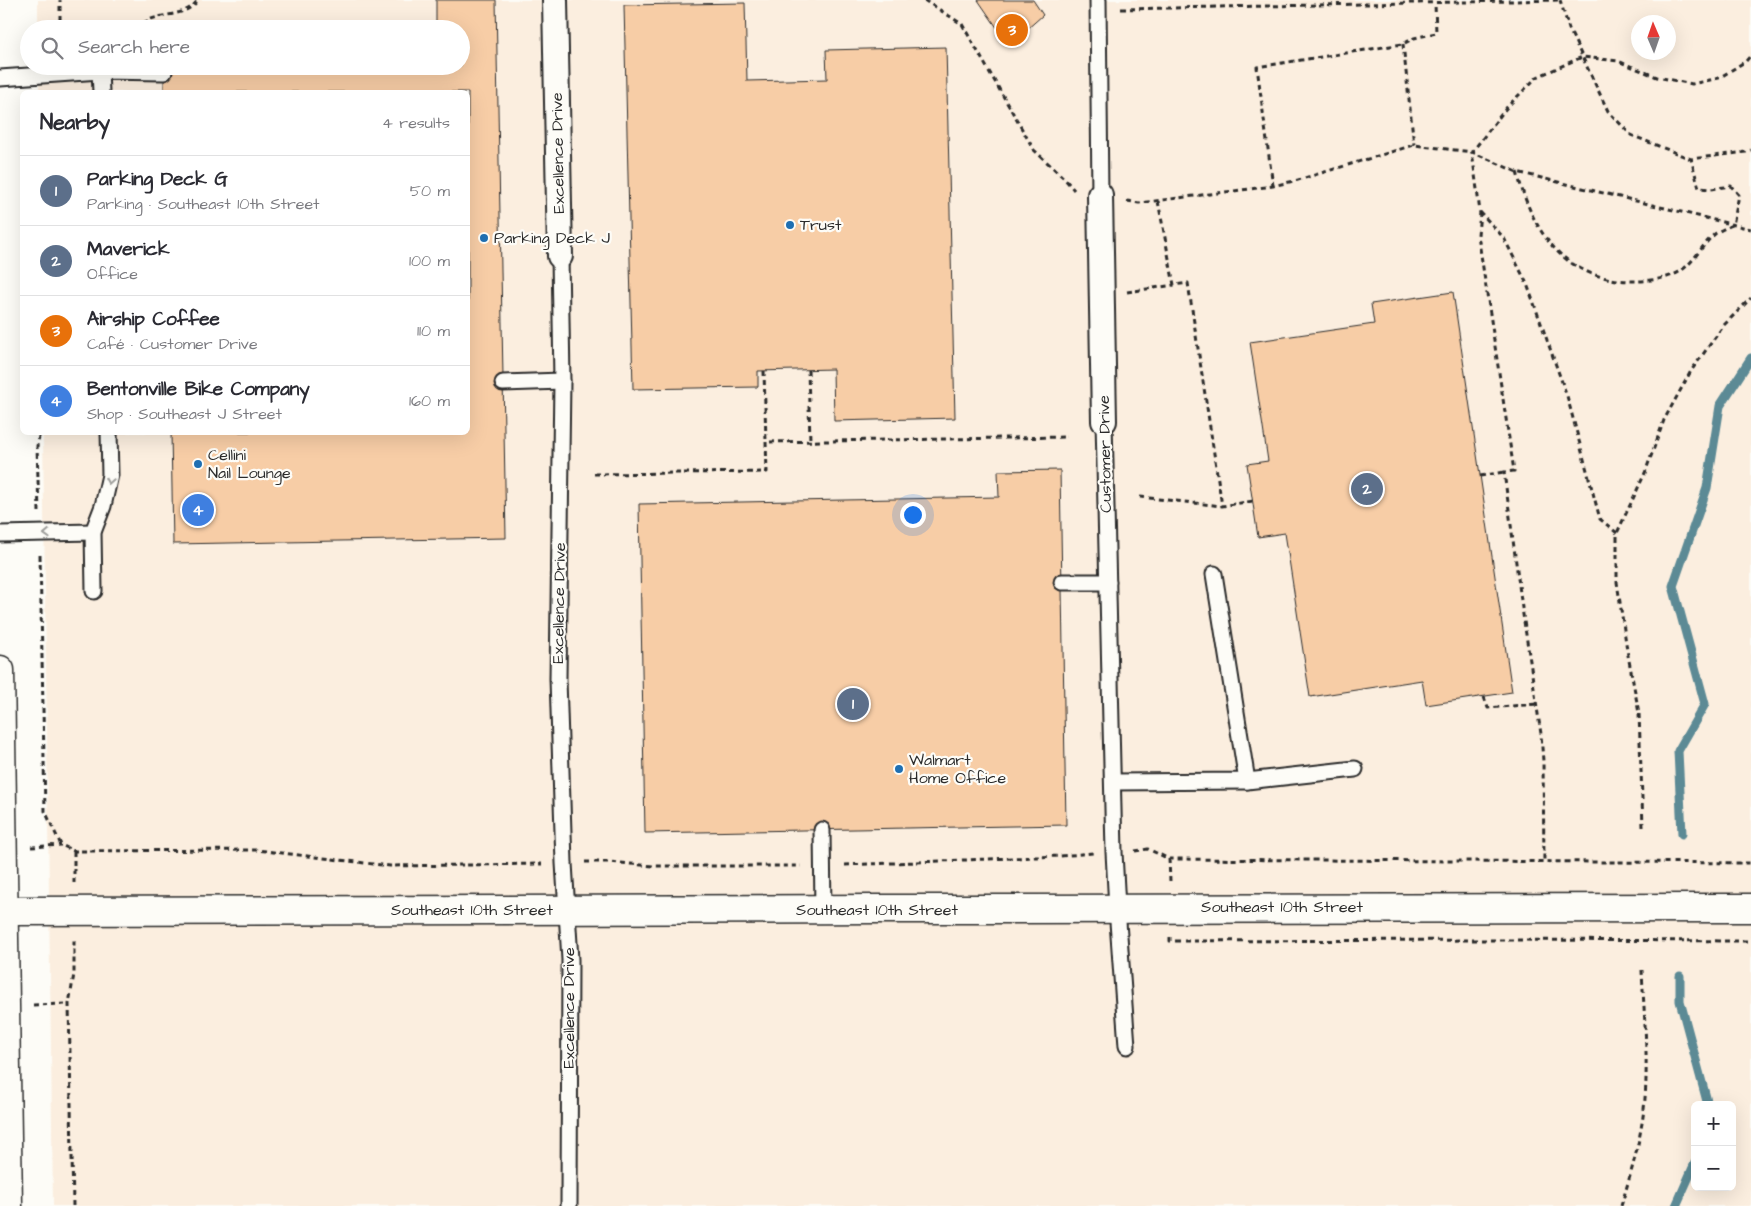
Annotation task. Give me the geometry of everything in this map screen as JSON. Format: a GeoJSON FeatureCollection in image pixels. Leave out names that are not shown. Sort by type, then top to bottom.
{"type":"FeatureCollection","features":[{"type":"Feature","properties":{"kind":"street","name":"Excellence Drive"},"geometry":{"type":"LineString","coordinates":[[555,0],[560,256]]}},
{"type":"Feature","properties":{"kind":"street","name":"Customer Drive"},"geometry":{"type":"LineString","coordinates":[[1100,195],[1104,421]]}},
{"type":"Feature","properties":{"kind":"street"},"geometry":{"type":"LineString","coordinates":[[0,670],[8,1206]]}},
{"type":"Feature","properties":{"kind":"street","name":"Southeast 10th Street"},"geometry":{"type":"LineString","coordinates":[[3,911],[823,910],[1170,907],[1751,908]]}},
{"type":"Feature","properties":{"kind":"lane","name":"Customer Drive"},"geometry":{"type":"LineString","coordinates":[[1098,5],[1100,195]]}},
{"type":"Feature","properties":{"kind":"lane"},"geometry":{"type":"LineString","coordinates":[[0,78],[50,75]]}},
{"type":"Feature","properties":{"kind":"lane"},"geometry":{"type":"LineString","coordinates":[[100,75],[101,90]]}},
{"type":"Feature","properties":{"kind":"lane","name":"Excellence Drive"},"geometry":{"type":"LineString","coordinates":[[560,256],[562,380],[558,679],[566,909],[570,960],[569,1206]]}},
{"type":"Feature","properties":{"kind":"lane"},"geometry":{"type":"LineString","coordinates":[[503,383],[562,380]]}},
{"type":"Feature","properties":{"kind":"lane","name":"Customer Drive"},"geometry":{"type":"LineString","coordinates":[[1104,421],[1117,908],[1127,1046]]}},
{"type":"Feature","properties":{"kind":"lane"},"geometry":{"type":"LineString","coordinates":[[94,591],[93,532],[104,506],[110,475],[109,435]]}},
{"type":"Feature","properties":{"kind":"lane"},"geometry":{"type":"LineString","coordinates":[[0,534],[93,532]]}},
{"type":"Feature","properties":{"kind":"lane"},"geometry":{"type":"LineString","coordinates":[[1214,574],[1247,781]]}},
{"type":"Feature","properties":{"kind":"lane"},"geometry":{"type":"LineString","coordinates":[[1062,582],[1108,582]]}},
{"type":"Feature","properties":{"kind":"lane"},"geometry":{"type":"LineString","coordinates":[[1113,782],[1247,781],[1355,769]]}},
{"type":"Feature","properties":{"kind":"lane"},"geometry":{"type":"LineString","coordinates":[[822,830],[823,910]]}},
{"type":"Feature","properties":{"kind":"path"},"geometry":{"type":"LineString","coordinates":[[60,0],[60,20]]}},
{"type":"Feature","properties":{"kind":"path"},"geometry":{"type":"LineString","coordinates":[[146,20],[192,8],[198,0]]}},
{"type":"Feature","properties":{"kind":"path"},"geometry":{"type":"LineString","coordinates":[[924,0],[962,24],[1034,150],[1075,191],[1139,203],[1273,186],[1414,145],[1472,152],[1517,172],[1672,208],[1751,229]]}},
{"type":"Feature","properties":{"kind":"path"},"geometry":{"type":"LineString","coordinates":[[1098,5],[1435,3],[1560,0],[1582,57],[1608,111],[1631,135],[1691,158],[1751,150]]}},
{"type":"Feature","properties":{"kind":"path"},"geometry":{"type":"LineString","coordinates":[[1273,186],[1257,67],[1403,44],[1414,38],[1436,33],[1435,3]]}},
{"type":"Feature","properties":{"kind":"path"},"geometry":{"type":"LineString","coordinates":[[1403,44],[1414,145]]}},
{"type":"Feature","properties":{"kind":"path"},"geometry":{"type":"LineString","coordinates":[[1480,476],[1514,471],[1478,235],[1480,212],[1472,152],[1507,107],[1537,77],[1582,57],[1618,61],[1657,77],[1692,84],[1719,78],[1746,61],[1751,55]]}},
{"type":"Feature","properties":{"kind":"path"},"geometry":{"type":"LineString","coordinates":[[1517,172],[1531,215],[1540,231],[1552,246],[1572,264],[1594,276],[1618,281],[1651,281],[1678,273],[1715,234],[1733,224],[1739,195],[1731,186],[1711,189],[1699,188],[1691,158]]}},
{"type":"Feature","properties":{"kind":"path"},"geometry":{"type":"LineString","coordinates":[[1158,201],[1174,286]]}},
{"type":"Feature","properties":{"kind":"path"},"geometry":{"type":"LineString","coordinates":[[1480,212],[1504,238],[1527,284],[1567,396],[1600,519],[1617,533]]}},
{"type":"Feature","properties":{"kind":"path"},"geometry":{"type":"LineString","coordinates":[[1102,296],[1188,283],[1222,506]]}},
{"type":"Feature","properties":{"kind":"path"},"geometry":{"type":"LineString","coordinates":[[1643,826],[1639,713],[1617,582],[1617,533],[1645,473],[1664,420],[1691,370],[1724,325],[1751,298]]}},
{"type":"Feature","properties":{"kind":"path"},"geometry":{"type":"LineString","coordinates":[[808,370],[810,441]]}},
{"type":"Feature","properties":{"kind":"path"},"geometry":{"type":"LineString","coordinates":[[594,474],[767,472],[764,371]]}},
{"type":"Feature","properties":{"kind":"path"},"geometry":{"type":"LineString","coordinates":[[39,435],[37,446],[45,811],[61,845]]}},
{"type":"Feature","properties":{"kind":"path"},"geometry":{"type":"LineString","coordinates":[[766,442],[1067,437]]}},
{"type":"Feature","properties":{"kind":"path"},"geometry":{"type":"LineString","coordinates":[[1504,472],[1537,704],[1543,761],[1544,862]]}},
{"type":"Feature","properties":{"kind":"path"},"geometry":{"type":"LineString","coordinates":[[1140,497],[1222,506],[1253,502]]}},
{"type":"Feature","properties":{"kind":"path"},"geometry":{"type":"LineString","coordinates":[[1484,697],[1488,708],[1537,704]]}},
{"type":"Feature","properties":{"kind":"path"},"geometry":{"type":"LineString","coordinates":[[41,846],[61,845],[74,851],[257,850],[390,866],[526,865]]}},
{"type":"Feature","properties":{"kind":"path"},"geometry":{"type":"LineString","coordinates":[[1135,851],[1148,849],[1170,859],[1751,862]]}},
{"type":"Feature","properties":{"kind":"path"},"geometry":{"type":"LineString","coordinates":[[74,851],[74,869]]}},
{"type":"Feature","properties":{"kind":"path"},"geometry":{"type":"LineString","coordinates":[[1170,935],[1170,941],[1751,941]]}},
{"type":"Feature","properties":{"kind":"path"},"geometry":{"type":"LineString","coordinates":[[73,1206],[69,1004],[74,974],[74,959]]}},
{"type":"Feature","properties":{"kind":"path"},"geometry":{"type":"LineString","coordinates":[[1621,1206],[1640,1138],[1644,1106],[1645,1062],[1642,970]]}},
{"type":"Feature","properties":{"kind":"path"},"geometry":{"type":"LineString","coordinates":[[50,1005],[69,1004]]}},
{"type":"Feature","properties":{"kind":"shaded area","name":"Walmart Home Office"},"geometry":{"type":"Polygon","coordinates":[[[38,0],[1751,0],[1751,1206],[53,1206],[43,435],[470,435],[470,90],[39,90],[39,75],[470,75],[470,20],[38,20],[38,0]]]}},
{"type":"Feature","properties":{"kind":"building","name":"Parking Deck J"},"geometry":{"type":"Polygon","coordinates":[[[436,0],[496,0],[506,538],[173,544],[171,435],[470,435],[470,90],[164,90],[164,75],[470,75],[470,20],[436,20],[436,0]]]}},
{"type":"Feature","properties":{"kind":"building"},"geometry":{"type":"Polygon","coordinates":[[[978,0],[1033,0],[1043,15],[1009,45],[978,0]]]}},
{"type":"Feature","properties":{"kind":"building","name":"Trust"},"geometry":{"type":"Polygon","coordinates":[[[745,3],[747,81],[827,79],[826,50],[946,47],[955,418],[834,421],[833,369],[758,371],[758,387],[633,389],[624,5],[745,3]]]}},
{"type":"Feature","properties":{"kind":"building"},"geometry":{"type":"Polygon","coordinates":[[[1453,292],[1512,692],[1426,705],[1422,680],[1310,697],[1285,533],[1258,537],[1247,464],[1268,461],[1250,342],[1374,324],[1371,304],[1453,292]]]}},
{"type":"Feature","properties":{"kind":"building"},"geometry":{"type":"Polygon","coordinates":[[[1060,470],[1066,825],[645,833],[639,504],[999,497],[998,471],[1060,470]]]}},
{"type":"Feature","properties":{"kind":"waterway"},"geometry":{"type":"LineString","coordinates":[[1682,834],[1678,751],[1705,704],[1673,586],[1707,488],[1720,406],[1751,358]]}},
{"type":"Feature","properties":{"kind":"waterway"},"geometry":{"type":"LineString","coordinates":[[1680,976],[1680,1001],[1707,1101]]}},
{"type":"Feature","properties":{"kind":"waterway"},"geometry":{"type":"LineString","coordinates":[[1676,1206],[1691,1172]]}},
{"type":"Feature","properties":{"kind":"place","name":"Airship Coffee"},"geometry":{"type":"Point","coordinates":[1012,30]}},
{"type":"Feature","properties":{"kind":"place","name":"Trust"},"geometry":{"type":"Point","coordinates":[790,225]}},
{"type":"Feature","properties":{"kind":"place","name":"Parking Deck J"},"geometry":{"type":"Point","coordinates":[484,238]}},
{"type":"Feature","properties":{"kind":"place","name":"Cellini Nail Lounge"},"geometry":{"type":"Point","coordinates":[198,464]}},
{"type":"Feature","properties":{"kind":"place","name":"Maverick"},"geometry":{"type":"Point","coordinates":[1367,489]}},
{"type":"Feature","properties":{"kind":"place","name":"Bentonville Bike Company"},"geometry":{"type":"Point","coordinates":[198,510]}},
{"type":"Feature","properties":{"kind":"place","name":"Parking Deck G"},"geometry":{"type":"Point","coordinates":[853,704]}},
{"type":"Feature","properties":{"kind":"place","name":"Walmart Home Office"},"geometry":{"type":"Point","coordinates":[899,769]}}]}
